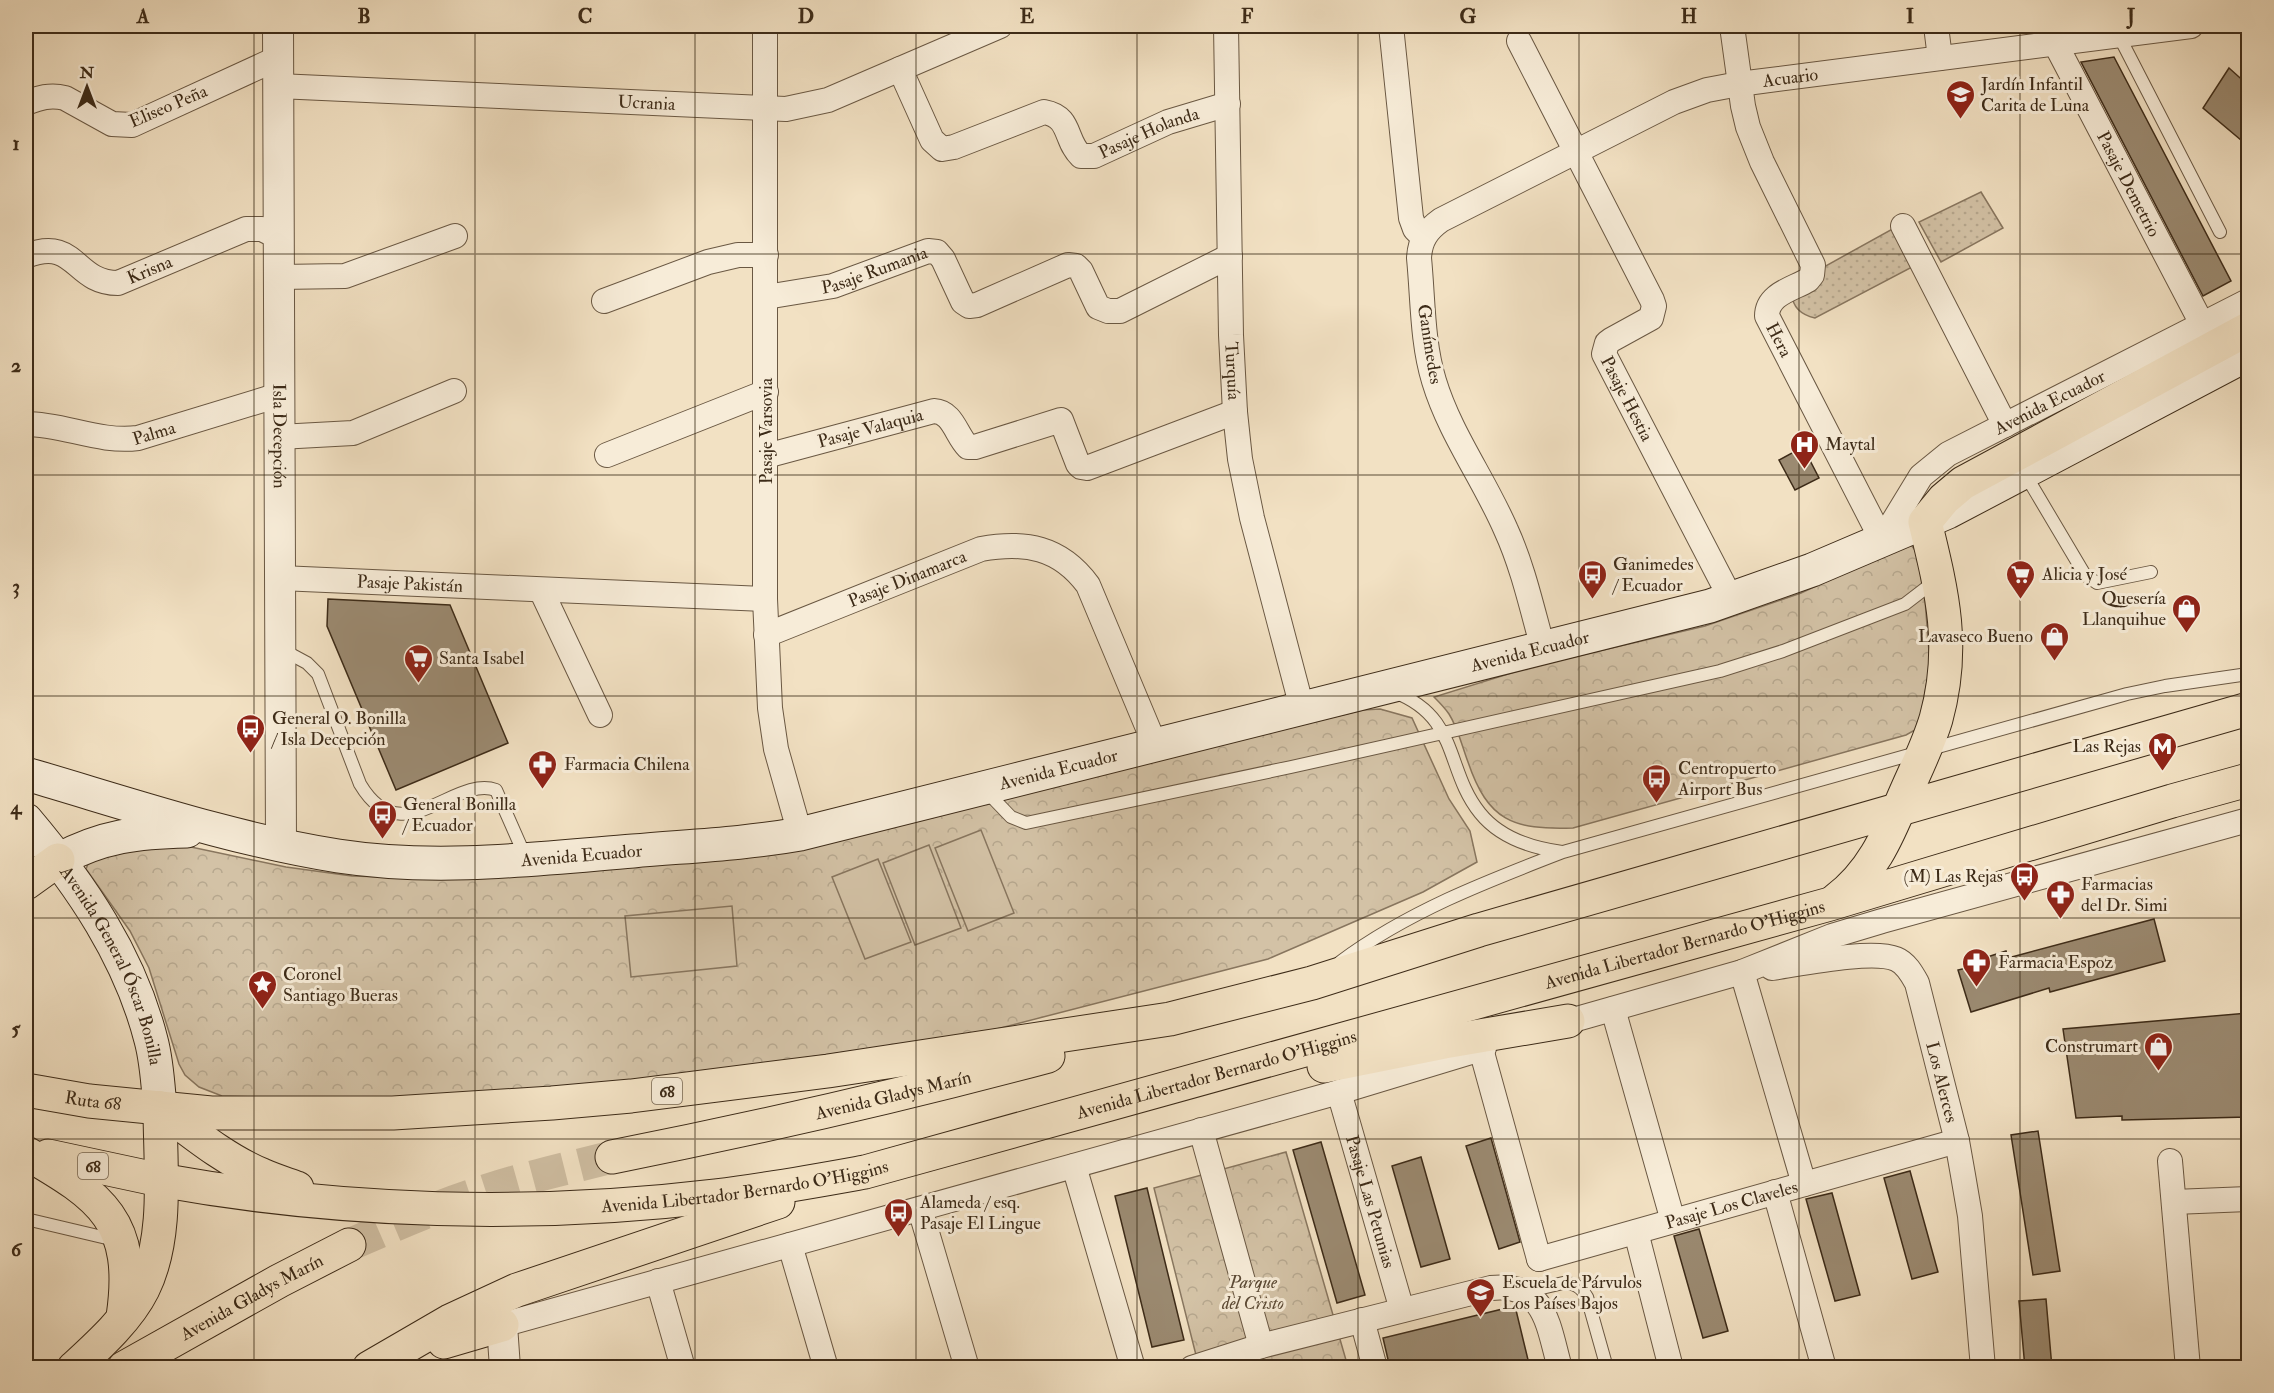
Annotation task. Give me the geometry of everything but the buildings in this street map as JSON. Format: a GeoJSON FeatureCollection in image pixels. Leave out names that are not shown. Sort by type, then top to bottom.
{"type":"FeatureCollection","features":[{"type":"Feature","properties":{"kind":"main road","name":"Avenida Ecuador"},"geometry":{"type":"LineString","coordinates":[[1925,522],[1944,499],[1963,483],[2248,329]]}},
{"type":"Feature","properties":{"kind":"main road","name":"Avenida Ecuador"},"geometry":{"type":"LineString","coordinates":[[26,774],[216,830],[340,856],[402,861],[485,862],[739,843],[800,834],[1676,615],[1731,599],[1812,570],[1925,522],[2248,354]]}},
{"type":"Feature","properties":{"kind":"main road"},"geometry":{"type":"LineString","coordinates":[[1830,904],[1860,879],[1883,846],[1936,720],[1945,678],[1946,630],[1944,604],[1925,522]]}},
{"type":"Feature","properties":{"kind":"main road"},"geometry":{"type":"LineString","coordinates":[[1170,1018],[1312,983],[1479,930],[2248,709]]}},
{"type":"Feature","properties":{"kind":"main road","name":"Avenida Libertador Bernardo O'Higgins"},"geometry":{"type":"LineString","coordinates":[[159,1180],[246,1195],[357,1204],[497,1209],[620,1204],[716,1196],[865,1172],[1830,904],[2248,780]]}},
{"type":"Feature","properties":{"kind":"main road","name":"Avenida General Óscar Bonilla"},"geometry":{"type":"LineString","coordinates":[[29,826],[58,860],[103,926],[133,981],[152,1041],[159,1108]]}},
{"type":"Feature","properties":{"kind":"main road","name":"Avenida Ecuador"},"geometry":{"type":"LineString","coordinates":[[58,860],[87,845],[133,833],[216,830]]}},
{"type":"Feature","properties":{"kind":"main road"},"geometry":{"type":"LineString","coordinates":[[26,883],[58,860]]}},
{"type":"Feature","properties":{"kind":"main road","name":"68"},"geometry":{"type":"LineString","coordinates":[[159,1108],[212,1113],[393,1113],[552,1103],[828,1071],[1170,1018]]}},
{"type":"Feature","properties":{"kind":"main road","name":"Avenida Gladys Marín"},"geometry":{"type":"LineString","coordinates":[[612,1157],[754,1129],[875,1100],[1081,1047],[1170,1018]]}},
{"type":"Feature","properties":{"kind":"main road"},"geometry":{"type":"LineString","coordinates":[[1150,1094],[1278,1077],[1444,1042],[1568,1021]]}},
{"type":"Feature","properties":{"kind":"main road","name":"Ruta 68"},"geometry":{"type":"LineString","coordinates":[[26,1090],[89,1101],[159,1108]]}},
{"type":"Feature","properties":{"kind":"main road"},"geometry":{"type":"LineString","coordinates":[[74,1368],[123,1317],[142,1291],[156,1252],[160,1206],[159,1108]]}},
{"type":"Feature","properties":{"kind":"main road"},"geometry":{"type":"LineString","coordinates":[[159,1108],[219,1152],[261,1175],[357,1204]]}},
{"type":"Feature","properties":{"kind":"main road"},"geometry":{"type":"LineString","coordinates":[[26,1153],[72,1181],[93,1197],[114,1223],[122,1242],[126,1273],[123,1317]]}},
{"type":"Feature","properties":{"kind":"main road","name":"68"},"geometry":{"type":"LineString","coordinates":[[26,1153],[159,1180]]}},
{"type":"Feature","properties":{"kind":"main road"},"geometry":{"type":"LineString","coordinates":[[369,1368],[450,1321],[517,1290],[865,1172]]}},
{"type":"Feature","properties":{"kind":"main road","name":"Avenida Gladys Marín"},"geometry":{"type":"LineString","coordinates":[[124,1368],[279,1281],[349,1245]]}},
{"type":"Feature","properties":{"kind":"main road"},"geometry":{"type":"LineString","coordinates":[[375,1368],[439,1343],[502,1325]]}},
{"type":"Feature","properties":{"kind":"street","name":"Isla Decepción"},"geometry":{"type":"LineString","coordinates":[[278,26],[281,845]]}},
{"type":"Feature","properties":{"kind":"street","name":"Pasaje Varsovia"},"geometry":{"type":"LineString","coordinates":[[765,26],[766,635],[770,708],[776,749],[800,834]]}},
{"type":"Feature","properties":{"kind":"street","name":"Ucrania"},"geometry":{"type":"LineString","coordinates":[[278,72],[765,108],[796,107],[828,100],[1000,26]]}},
{"type":"Feature","properties":{"kind":"street","name":"Turquía"},"geometry":{"type":"LineString","coordinates":[[1226,26],[1230,335],[1240,459],[1250,508],[1302,708]]}},
{"type":"Feature","properties":{"kind":"street"},"geometry":{"type":"LineString","coordinates":[[1391,26],[1411,218],[1415,229],[1424,237]]}},
{"type":"Feature","properties":{"kind":"street","name":"Hera"},"geometry":{"type":"LineString","coordinates":[[1732,26],[1743,106],[1755,145],[1814,265],[1808,280],[1773,299],[1767,309],[1767,316],[1882,540]]}},
{"type":"Feature","properties":{"kind":"street"},"geometry":{"type":"LineString","coordinates":[[1936,26],[1940,58]]}},
{"type":"Feature","properties":{"kind":"street","name":"Acuario"},"geometry":{"type":"LineString","coordinates":[[1424,237],[1428,230],[1441,220],[1674,102],[1707,90],[2191,26]]}},
{"type":"Feature","properties":{"kind":"street"},"geometry":{"type":"LineString","coordinates":[[1519,41],[1576,152]]}},
{"type":"Feature","properties":{"kind":"street","name":"Pasaje Demetrio"},"geometry":{"type":"LineString","coordinates":[[2055,43],[2202,324]]}},
{"type":"Feature","properties":{"kind":"street","name":"Pasaje Holanda"},"geometry":{"type":"LineString","coordinates":[[900,69],[932,140],[942,149],[954,147],[1044,112],[1054,114],[1063,120],[1074,149],[1081,156],[1094,156],[1168,122],[1228,104]]}},
{"type":"Feature","properties":{"kind":"street","name":"Eliseo Peña"},"geometry":{"type":"LineString","coordinates":[[26,103],[46,96],[57,96],[65,98],[112,124],[132,125],[278,72]]}},
{"type":"Feature","properties":{"kind":"street","name":"Pasaje Hestia"},"geometry":{"type":"LineString","coordinates":[[1576,152],[1654,306],[1651,318],[1607,343],[1606,360],[1731,599]]}},
{"type":"Feature","properties":{"kind":"street"},"geometry":{"type":"LineString","coordinates":[[1903,226],[2005,425]]}},
{"type":"Feature","properties":{"kind":"street","name":"Krisna"},"geometry":{"type":"LineString","coordinates":[[26,256],[44,250],[60,252],[93,278],[118,283],[246,229],[262,229],[278,237]]}},
{"type":"Feature","properties":{"kind":"street"},"geometry":{"type":"LineString","coordinates":[[279,277],[345,276],[455,236]]}},
{"type":"Feature","properties":{"kind":"street","name":"Ganímedes"},"geometry":{"type":"LineString","coordinates":[[1424,237],[1419,258],[1426,337],[1434,380],[1449,419],[1507,531],[1543,648]]}},
{"type":"Feature","properties":{"kind":"street","name":"Pasaje Rumania"},"geometry":{"type":"LineString","coordinates":[[766,297],[833,286],[928,251],[937,252],[943,258],[963,302],[969,306],[977,305],[1068,265],[1076,266],[1081,271],[1098,307],[1108,311],[1120,311],[1230,256]]}},
{"type":"Feature","properties":{"kind":"street"},"geometry":{"type":"LineString","coordinates":[[604,301],[708,262],[738,255],[766,255]]}},
{"type":"Feature","properties":{"kind":"street","name":"Avenida Ecuador"},"geometry":{"type":"LineString","coordinates":[[1882,540],[1915,484],[1932,465],[1948,454],[2248,301]]}},
{"type":"Feature","properties":{"kind":"street"},"geometry":{"type":"LineString","coordinates":[[279,437],[353,433],[454,391]]}},
{"type":"Feature","properties":{"kind":"street"},"geometry":{"type":"LineString","coordinates":[[607,455],[766,392]]}},
{"type":"Feature","properties":{"kind":"street","name":"Palma"},"geometry":{"type":"LineString","coordinates":[[26,424],[44,424],[101,438],[123,440],[138,438],[279,395]]}},
{"type":"Feature","properties":{"kind":"street","name":"Pasaje Valaquia"},"geometry":{"type":"LineString","coordinates":[[765,456],[941,411],[947,414],[962,442],[968,447],[975,447],[1061,420],[1078,464],[1087,468],[1235,412]]}},
{"type":"Feature","properties":{"kind":"street","name":"Pasaje Dinamarca"},"geometry":{"type":"LineString","coordinates":[[766,635],[981,549],[1015,545],[1052,552],[1072,566],[1088,585],[1155,745]]}},
{"type":"Feature","properties":{"kind":"street","name":"Pasaje Pakistán"},"geometry":{"type":"LineString","coordinates":[[280,578],[765,599]]}},
{"type":"Feature","properties":{"kind":"street"},"geometry":{"type":"LineString","coordinates":[[541,590],[600,715]]}},
{"type":"Feature","properties":{"kind":"street","name":"Avenida Libertador Bernardo O'Higgins"},"geometry":{"type":"LineString","coordinates":[[502,1325],[1339,1092],[1568,1021],[1742,972],[1832,936],[2248,820]]}},
{"type":"Feature","properties":{"kind":"street","name":"Los Alerces"},"geometry":{"type":"LineString","coordinates":[[1742,972],[1880,955],[1898,959],[1912,974],[1919,988],[1957,1141],[1970,1216],[1983,1368]]}},
{"type":"Feature","properties":{"kind":"street"},"geometry":{"type":"LineString","coordinates":[[1742,972],[1803,1184]]}},
{"type":"Feature","properties":{"kind":"street"},"geometry":{"type":"LineString","coordinates":[[1613,1009],[1673,1221]]}},
{"type":"Feature","properties":{"kind":"street"},"geometry":{"type":"LineString","coordinates":[[1481,1049],[1539,1259],[1525,1292]]}},
{"type":"Feature","properties":{"kind":"street","name":"Pasaje Las Petunias"},"geometry":{"type":"LineString","coordinates":[[1339,1092],[1402,1310]]}},
{"type":"Feature","properties":{"kind":"street"},"geometry":{"type":"LineString","coordinates":[[1201,1130],[1261,1346]]}},
{"type":"Feature","properties":{"kind":"street","name":"Pasaje Los Claveles"},"geometry":{"type":"LineString","coordinates":[[1539,1259],[1957,1141]]}},
{"type":"Feature","properties":{"kind":"street"},"geometry":{"type":"LineString","coordinates":[[2170,1161],[2188,1368]]}},
{"type":"Feature","properties":{"kind":"street"},"geometry":{"type":"LineString","coordinates":[[1074,1166],[1133,1368]]}},
{"type":"Feature","properties":{"kind":"street"},"geometry":{"type":"LineString","coordinates":[[1775,1192],[1824,1368]]}},
{"type":"Feature","properties":{"kind":"street"},"geometry":{"type":"LineString","coordinates":[[2174,1202],[2248,1199]]}},
{"type":"Feature","properties":{"kind":"street"},"geometry":{"type":"LineString","coordinates":[[920,1209],[967,1368]]}},
{"type":"Feature","properties":{"kind":"street"},"geometry":{"type":"LineString","coordinates":[[1636,1232],[1671,1368]]}},
{"type":"Feature","properties":{"kind":"street"},"geometry":{"type":"LineString","coordinates":[[790,1245],[826,1368]]}},
{"type":"Feature","properties":{"kind":"street"},"geometry":{"type":"LineString","coordinates":[[658,1281],[684,1368]]}},
{"type":"Feature","properties":{"kind":"street"},"geometry":{"type":"LineString","coordinates":[[1192,1368],[1261,1346],[1491,1288],[1504,1287],[1525,1292],[1539,1304],[1545,1314],[1560,1368]]}},
{"type":"Feature","properties":{"kind":"street"},"geometry":{"type":"LineString","coordinates":[[1362,1320],[1375,1368]]}},
{"type":"Feature","properties":{"kind":"street"},"geometry":{"type":"LineString","coordinates":[[502,1325],[505,1368]]}},
{"type":"Feature","properties":{"kind":"lane"},"geometry":{"type":"LineString","coordinates":[[2120,36],[2220,232]]}},
{"type":"Feature","properties":{"kind":"lane"},"geometry":{"type":"LineString","coordinates":[[2023,472],[2085,575],[2097,583],[2151,572]]}},
{"type":"Feature","properties":{"kind":"lane"},"geometry":{"type":"LineString","coordinates":[[983,788],[1011,818],[1026,823],[1035,822],[1720,671],[1783,651],[1905,604],[1938,578]]}},
{"type":"Feature","properties":{"kind":"lane"},"geometry":{"type":"LineString","coordinates":[[280,649],[307,663],[318,675],[360,784],[368,798],[396,813],[415,813],[476,788],[487,787],[496,790],[526,859]]}},
{"type":"Feature","properties":{"kind":"lane"},"geometry":{"type":"LineString","coordinates":[[1312,983],[1369,942],[1432,905],[1478,884],[1563,852],[2127,694],[2248,674]]}},
{"type":"Feature","properties":{"kind":"lane"},"geometry":{"type":"LineString","coordinates":[[1381,687],[1415,703],[1435,721],[1443,732],[1471,800],[1490,824],[1528,845],[1563,852]]}},
{"type":"Feature","properties":{"kind":"lane"},"geometry":{"type":"LineString","coordinates":[[26,1219],[122,1242]]}},
{"type":"Feature","properties":{"kind":"lane"},"geometry":{"type":"LineString","coordinates":[[1525,1292],[1563,1283],[1570,1283],[1583,1290],[1607,1368]]}},
{"type":"Feature","properties":{"kind":"green space"},"geometry":{"type":"Polygon","coordinates":[[[1981,192],[2003,228],[1941,262],[1919,222],[1981,192]]]}},
{"type":"Feature","properties":{"kind":"green space"},"geometry":{"type":"Polygon","coordinates":[[[1896,227],[1916,265],[1815,318],[1796,308],[1792,295],[1804,278],[1896,227]]]}},
{"type":"Feature","properties":{"kind":"green space"},"geometry":{"type":"Polygon","coordinates":[[[1902,546],[1912,546],[1922,560],[1930,665],[1920,720],[1915,730],[1906,735],[1573,828],[1534,827],[1506,818],[1484,797],[1452,719],[1434,697],[1531,667],[1705,626],[1801,593],[1902,546]]]}},
{"type":"Feature","properties":{"kind":"green space"},"geometry":{"type":"Polygon","coordinates":[[[1380,709],[1412,718],[1449,799],[1470,831],[1477,862],[1423,892],[1268,959],[981,1033],[598,1087],[382,1101],[222,1096],[199,1087],[185,1075],[179,1064],[149,968],[130,931],[86,869],[88,864],[110,852],[174,846],[191,847],[286,867],[352,876],[419,878],[868,833],[1313,722],[1363,710],[1380,709]]]}},
{"type":"Feature","properties":{"kind":"green space"},"geometry":{"type":"Polygon","coordinates":[[[981,830],[1014,913],[968,931],[935,848],[981,830]]]}},
{"type":"Feature","properties":{"kind":"green space"},"geometry":{"type":"Polygon","coordinates":[[[929,845],[961,928],[915,945],[883,863],[929,845]]]}},
{"type":"Feature","properties":{"kind":"green space"},"geometry":{"type":"Polygon","coordinates":[[[878,859],[911,942],[865,959],[832,877],[878,859]]]}},
{"type":"Feature","properties":{"kind":"green space"},"geometry":{"type":"Polygon","coordinates":[[[732,906],[737,966],[631,977],[625,916],[732,906]]]}},
{"type":"Feature","properties":{"kind":"green space","name":"Parque del Cristo"},"geometry":{"type":"Polygon","coordinates":[[[1286,1152],[1348,1367],[1199,1367],[1154,1188],[1286,1152]]]}},
{"type":"Feature","properties":{"kind":"tunnel"},"geometry":{"type":"LineString","coordinates":[[349,1245],[426,1212],[473,1195],[612,1157]]}},
{"type":"Feature","properties":{"kind":"place","name":"Jardín Infantil Carita de Luna"},"geometry":{"type":"Point","coordinates":[1960,120]}},
{"type":"Feature","properties":{"kind":"place","name":"Maytal"},"geometry":{"type":"Point","coordinates":[1804,470]}},
{"type":"Feature","properties":{"kind":"place","name":"Ganimedes / Ecuador"},"geometry":{"type":"Point","coordinates":[1592,600]}},
{"type":"Feature","properties":{"kind":"place","name":"Alicia y José"},"geometry":{"type":"Point","coordinates":[2021,600]}},
{"type":"Feature","properties":{"kind":"place","name":"Quesería Llanquihue"},"geometry":{"type":"Point","coordinates":[2187,634]}},
{"type":"Feature","properties":{"kind":"place","name":"Lavaseco Bueno"},"geometry":{"type":"Point","coordinates":[2054,662]}},
{"type":"Feature","properties":{"kind":"place","name":"Santa Isabel"},"geometry":{"type":"Point","coordinates":[418,684]}},
{"type":"Feature","properties":{"kind":"place","name":"General O. Bonilla / Isla Decepción"},"geometry":{"type":"Point","coordinates":[251,754]}},
{"type":"Feature","properties":{"kind":"place","name":"Las Rejas"},"geometry":{"type":"Point","coordinates":[2162,772]}},
{"type":"Feature","properties":{"kind":"place","name":"Farmacia Chilena"},"geometry":{"type":"Point","coordinates":[543,790]}},
{"type":"Feature","properties":{"kind":"place","name":"Centropuerto Airport Bus"},"geometry":{"type":"Point","coordinates":[1657,804]}},
{"type":"Feature","properties":{"kind":"place","name":"General Bonilla / Ecuador"},"geometry":{"type":"Point","coordinates":[382,840]}},
{"type":"Feature","properties":{"kind":"place","name":"(M) Las Rejas"},"geometry":{"type":"Point","coordinates":[2024,902]}},
{"type":"Feature","properties":{"kind":"place","name":"Farmacias del Dr. Simi"},"geometry":{"type":"Point","coordinates":[2060,920]}},
{"type":"Feature","properties":{"kind":"place","name":"Farmacia Espoz"},"geometry":{"type":"Point","coordinates":[1977,988]}},
{"type":"Feature","properties":{"kind":"place","name":"Coronel Santiago Bueras"},"geometry":{"type":"Point","coordinates":[262,1010]}},
{"type":"Feature","properties":{"kind":"place","name":"Construmart"},"geometry":{"type":"Point","coordinates":[2159,1072]}},
{"type":"Feature","properties":{"kind":"place","name":"Alameda / esq. Pasaje El Lingue"},"geometry":{"type":"Point","coordinates":[899,1238]}},
{"type":"Feature","properties":{"kind":"place","name":"Escuela de Párvulos Los Países Bajos"},"geometry":{"type":"Point","coordinates":[1481,1318]}}]}
